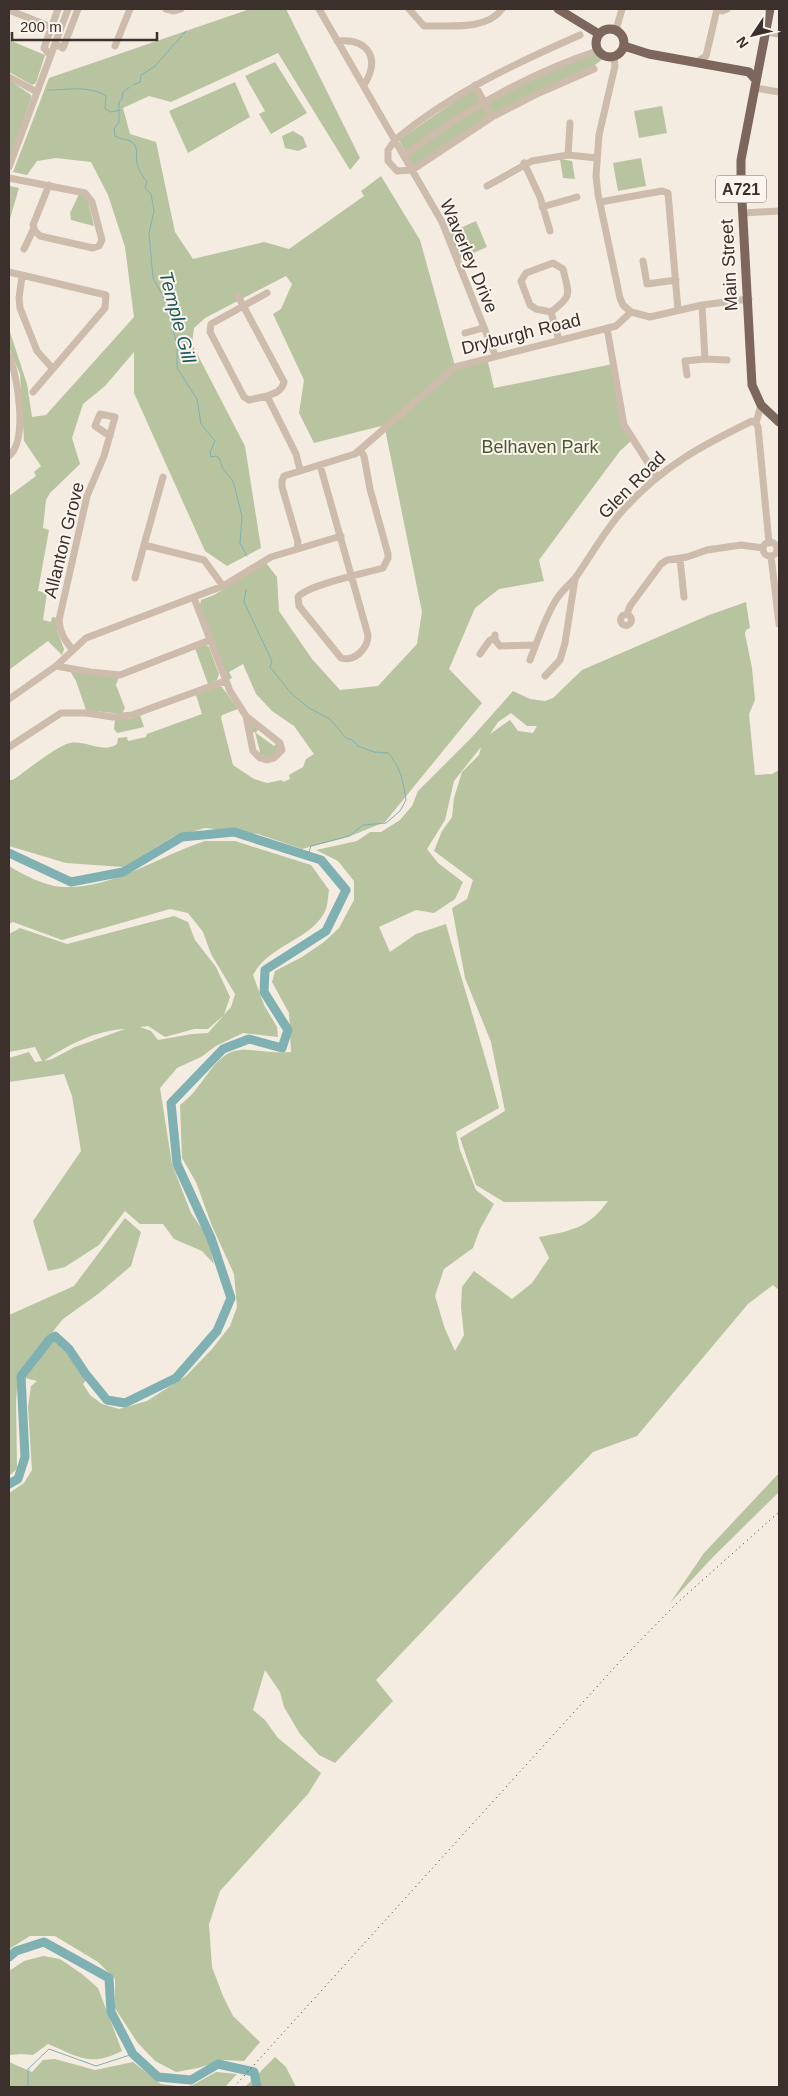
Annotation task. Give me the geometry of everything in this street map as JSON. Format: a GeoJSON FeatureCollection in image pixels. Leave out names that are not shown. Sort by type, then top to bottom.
{"type":"FeatureCollection","features":[{"type":"Feature","properties":{"kind":"main road"},"geometry":{"type":"LineString","coordinates":[[558,9],[599,34]]}},
{"type":"Feature","properties":{"kind":"main road","name":"Main Street"},"geometry":{"type":"LineString","coordinates":[[770,9],[742,160],[743,214],[752,385],[761,405],[779,422]]}},
{"type":"Feature","properties":{"kind":"main road"},"geometry":{"type":"LineString","coordinates":[[606,29],[616,30],[622,34],[624,46],[614,57],[605,56],[600,52],[596,44],[599,34],[606,29]]}},
{"type":"Feature","properties":{"kind":"main road"},"geometry":{"type":"LineString","coordinates":[[624,46],[649,54],[749,72],[756,84]]}},
{"type":"Feature","properties":{"kind":"main road"},"geometry":{"type":"LineString","coordinates":[[706,56],[712,64],[717,66]]}},
{"type":"Feature","properties":{"kind":"street"},"geometry":{"type":"LineString","coordinates":[[50,55],[44,48],[58,9]]}},
{"type":"Feature","properties":{"kind":"street"},"geometry":{"type":"LineString","coordinates":[[9,167],[68,9]]}},
{"type":"Feature","properties":{"kind":"street"},"geometry":{"type":"LineString","coordinates":[[55,44],[63,48],[78,9]]}},
{"type":"Feature","properties":{"kind":"street"},"geometry":{"type":"LineString","coordinates":[[115,46],[130,9]]}},
{"type":"Feature","properties":{"kind":"street"},"geometry":{"type":"LineString","coordinates":[[166,9],[174,11],[181,9]]}},
{"type":"Feature","properties":{"kind":"street","name":"Waverley Drive"},"geometry":{"type":"LineString","coordinates":[[319,9],[442,222],[495,355]]}},
{"type":"Feature","properties":{"kind":"street"},"geometry":{"type":"LineString","coordinates":[[409,9],[424,26],[482,24],[491,20],[502,9]]}},
{"type":"Feature","properties":{"kind":"street"},"geometry":{"type":"LineString","coordinates":[[616,30],[622,9]]}},
{"type":"Feature","properties":{"kind":"street"},"geometry":{"type":"LineString","coordinates":[[697,62],[706,56],[716,9],[722,11],[727,9]]}},
{"type":"Feature","properties":{"kind":"street"},"geometry":{"type":"LineString","coordinates":[[9,10],[51,27]]}},
{"type":"Feature","properties":{"kind":"street"},"geometry":{"type":"LineString","coordinates":[[765,32],[779,34]]}},
{"type":"Feature","properties":{"kind":"street"},"geometry":{"type":"LineString","coordinates":[[580,35],[521,61],[475,85],[395,140],[388,150],[388,161],[397,171],[412,170],[492,117],[539,93],[594,70]]}},
{"type":"Feature","properties":{"kind":"street"},"geometry":{"type":"LineString","coordinates":[[337,41],[347,40],[356,42],[365,47],[371,55],[372,67],[364,85]]}},
{"type":"Feature","properties":{"kind":"street"},"geometry":{"type":"LineString","coordinates":[[404,156],[447,124],[523,81],[569,60],[596,51],[600,52]]}},
{"type":"Feature","properties":{"kind":"street"},"geometry":{"type":"LineString","coordinates":[[614,57],[614,66],[599,135],[597,184],[623,305],[631,312],[650,317],[702,305],[748,299]]}},
{"type":"Feature","properties":{"kind":"street"},"geometry":{"type":"LineString","coordinates":[[9,77],[37,92]]}},
{"type":"Feature","properties":{"kind":"street"},"geometry":{"type":"LineString","coordinates":[[756,84],[779,92]]}},
{"type":"Feature","properties":{"kind":"street"},"geometry":{"type":"LineString","coordinates":[[475,85],[492,117]]}},
{"type":"Feature","properties":{"kind":"street"},"geometry":{"type":"LineString","coordinates":[[568,155],[570,123]]}},
{"type":"Feature","properties":{"kind":"street"},"geometry":{"type":"LineString","coordinates":[[487,186],[524,163],[568,155],[597,158]]}},
{"type":"Feature","properties":{"kind":"street"},"geometry":{"type":"LineString","coordinates":[[524,163],[536,188],[550,231]]}},
{"type":"Feature","properties":{"kind":"street"},"geometry":{"type":"LineString","coordinates":[[9,178],[49,184],[85,193],[92,202],[102,240],[99,246],[93,248],[40,236],[34,228]]}},
{"type":"Feature","properties":{"kind":"street"},"geometry":{"type":"LineString","coordinates":[[24,249],[34,228],[49,184]]}},
{"type":"Feature","properties":{"kind":"street"},"geometry":{"type":"LineString","coordinates":[[600,202],[662,191],[668,193],[678,310]]}},
{"type":"Feature","properties":{"kind":"street"},"geometry":{"type":"LineString","coordinates":[[542,207],[577,197]]}},
{"type":"Feature","properties":{"kind":"street"},"geometry":{"type":"LineString","coordinates":[[743,214],[779,210]]}},
{"type":"Feature","properties":{"kind":"street"},"geometry":{"type":"LineString","coordinates":[[643,261],[647,284],[676,280]]}},
{"type":"Feature","properties":{"kind":"street"},"geometry":{"type":"LineString","coordinates":[[553,263],[563,269],[568,293],[564,302],[551,312],[530,305],[521,282],[526,273],[553,263]]}},
{"type":"Feature","properties":{"kind":"street"},"geometry":{"type":"LineString","coordinates":[[9,272],[106,295],[105,308],[33,392]]}},
{"type":"Feature","properties":{"kind":"street"},"geometry":{"type":"LineString","coordinates":[[22,276],[19,298],[20,308],[37,351],[53,369]]}},
{"type":"Feature","properties":{"kind":"street"},"geometry":{"type":"LineString","coordinates":[[238,296],[243,306],[284,382],[280,391],[250,400],[244,397],[210,332],[211,324],[243,306],[267,293]]}},
{"type":"Feature","properties":{"kind":"street"},"geometry":{"type":"LineString","coordinates":[[702,305],[706,359]]}},
{"type":"Feature","properties":{"kind":"street"},"geometry":{"type":"LineString","coordinates":[[551,312],[558,340]]}},
{"type":"Feature","properties":{"kind":"street","name":"Dryburgh Road"},"geometry":{"type":"LineString","coordinates":[[297,548],[298,542],[282,481],[284,476],[347,457],[360,450],[450,369],[495,355],[608,328],[620,323],[631,312]]}},
{"type":"Feature","properties":{"kind":"street"},"geometry":{"type":"LineString","coordinates":[[465,333],[483,328]]}},
{"type":"Feature","properties":{"kind":"street"},"geometry":{"type":"LineString","coordinates":[[608,328],[624,424],[657,476]]}},
{"type":"Feature","properties":{"kind":"street"},"geometry":{"type":"LineString","coordinates":[[9,356],[13,366],[21,416],[16,444],[9,456]]}},
{"type":"Feature","properties":{"kind":"street"},"geometry":{"type":"LineString","coordinates":[[687,375],[686,361],[706,359],[727,360]]}},
{"type":"Feature","properties":{"kind":"street"},"geometry":{"type":"LineString","coordinates":[[9,395],[17,393]]}},
{"type":"Feature","properties":{"kind":"street"},"geometry":{"type":"LineString","coordinates":[[267,396],[296,454],[300,470]]}},
{"type":"Feature","properties":{"kind":"street"},"geometry":{"type":"LineString","coordinates":[[761,405],[756,423],[758,427],[769,543]]}},
{"type":"Feature","properties":{"kind":"street","name":"Glen Road"},"geometry":{"type":"LineString","coordinates":[[530,660],[557,598],[575,578],[612,523],[657,476],[703,444],[752,422],[756,423]]}},
{"type":"Feature","properties":{"kind":"street","name":"Allanton Grove"},"geometry":{"type":"LineString","coordinates":[[72,649],[63,638],[60,630],[60,620],[85,502],[110,436]]}},
{"type":"Feature","properties":{"kind":"street"},"geometry":{"type":"LineString","coordinates":[[320,465],[353,577],[368,639],[358,655],[346,660],[340,658],[300,606],[298,597],[305,590],[353,577],[383,568],[388,558],[370,490],[364,456],[360,450]]}},
{"type":"Feature","properties":{"kind":"street"},"geometry":{"type":"LineString","coordinates":[[135,578],[164,478]]}},
{"type":"Feature","properties":{"kind":"street"},"geometry":{"type":"LineString","coordinates":[[9,699],[56,666],[72,649],[86,638],[223,586],[267,559],[297,548],[341,536]]}},
{"type":"Feature","properties":{"kind":"street"},"geometry":{"type":"LineString","coordinates":[[627,614],[630,606],[661,564],[673,558],[680,559],[707,550],[741,545],[763,548],[769,543]]}},
{"type":"Feature","properties":{"kind":"street"},"geometry":{"type":"LineString","coordinates":[[769,543],[774,544],[778,550],[771,556]]}},
{"type":"Feature","properties":{"kind":"street"},"geometry":{"type":"LineString","coordinates":[[144,545],[204,560],[223,586]]}},
{"type":"Feature","properties":{"kind":"street"},"geometry":{"type":"LineString","coordinates":[[763,548],[765,554],[771,556]]}},
{"type":"Feature","properties":{"kind":"street"},"geometry":{"type":"LineString","coordinates":[[771,556],[779,624]]}},
{"type":"Feature","properties":{"kind":"street"},"geometry":{"type":"LineString","coordinates":[[680,559],[684,597]]}},
{"type":"Feature","properties":{"kind":"street","name":"Glen Road"},"geometry":{"type":"LineString","coordinates":[[545,676],[560,660],[565,643],[575,578]]}},
{"type":"Feature","properties":{"kind":"street"},"geometry":{"type":"LineString","coordinates":[[194,598],[225,681],[246,716],[253,751],[256,755],[267,760],[280,753],[282,750],[280,743],[246,716]]}},
{"type":"Feature","properties":{"kind":"street"},"geometry":{"type":"LineString","coordinates":[[480,654],[490,640],[495,637],[497,644],[504,647],[535,645]]}},
{"type":"Feature","properties":{"kind":"street"},"geometry":{"type":"LineString","coordinates":[[56,666],[120,675],[210,640]]}},
{"type":"Feature","properties":{"kind":"street"},"geometry":{"type":"LineString","coordinates":[[9,748],[60,713],[79,712],[113,717],[132,715],[225,681]]}},
{"type":"Feature","properties":{"kind":"green space","name":"Belhaven Park"},"geometry":{"type":"Polygon","coordinates":[[[250,9],[286,9],[360,158],[350,170],[278,53],[171,102],[149,96],[123,108],[130,134],[156,142],[175,232],[193,259],[264,242],[289,249],[364,196],[361,191],[381,176],[420,240],[455,366],[487,358],[494,388],[613,364],[631,441],[620,451],[539,560],[544,581],[499,589],[475,608],[449,669],[482,703],[385,822],[348,837],[302,849],[258,834],[205,828],[173,837],[123,867],[66,863],[9,846],[9,780],[13,780],[58,748],[70,743],[82,743],[106,748],[117,744],[118,738],[127,737],[128,741],[146,737],[147,734],[202,714],[196,695],[219,686],[222,687],[238,709],[222,715],[221,718],[233,765],[254,779],[267,783],[282,780],[283,782],[290,779],[289,775],[303,767],[306,759],[314,754],[294,726],[272,711],[256,694],[243,664],[229,672],[232,678],[228,680],[200,605],[201,600],[214,595],[266,563],[277,577],[279,611],[312,659],[340,690],[378,686],[417,644],[422,612],[385,429],[381,426],[314,443],[299,413],[304,380],[273,314],[281,309],[292,284],[286,276],[205,318],[194,328],[192,344],[245,446],[261,548],[227,566],[205,551],[134,393],[134,352],[105,386],[83,404],[72,438],[80,464],[50,493],[46,500],[43,528],[49,530],[38,591],[47,593],[43,620],[51,622],[52,617],[58,618],[57,630],[64,649],[62,655],[48,641],[9,670],[9,496],[36,476],[34,472],[41,466],[24,441],[20,374],[9,348],[9,329],[27,384],[32,417],[46,415],[134,317],[125,247],[108,195],[91,162],[56,158],[37,161],[27,175],[13,172],[49,78],[250,9]]]}},
{"type":"Feature","properties":{"kind":"green space"},"geometry":{"type":"Polygon","coordinates":[[[9,40],[45,55],[36,83],[32,85],[9,72],[9,40]]]}},
{"type":"Feature","properties":{"kind":"green space"},"geometry":{"type":"Polygon","coordinates":[[[599,51],[603,59],[595,65],[493,114],[487,104],[524,82],[599,51]]]}},
{"type":"Feature","properties":{"kind":"green space"},"geometry":{"type":"Polygon","coordinates":[[[275,62],[307,113],[271,134],[259,114],[265,111],[245,76],[275,62]]]}},
{"type":"Feature","properties":{"kind":"green space"},"geometry":{"type":"Polygon","coordinates":[[[9,80],[31,95],[31,98],[9,159],[9,80]]]}},
{"type":"Feature","properties":{"kind":"green space"},"geometry":{"type":"Polygon","coordinates":[[[235,82],[250,117],[188,153],[169,111],[235,82]]]}},
{"type":"Feature","properties":{"kind":"green space"},"geometry":{"type":"Polygon","coordinates":[[[474,88],[482,103],[406,153],[399,140],[474,88]]]}},
{"type":"Feature","properties":{"kind":"green space"},"geometry":{"type":"Polygon","coordinates":[[[483,105],[490,116],[414,167],[407,156],[483,105]]]}},
{"type":"Feature","properties":{"kind":"green space"},"geometry":{"type":"Polygon","coordinates":[[[662,106],[667,133],[639,138],[634,111],[662,106]]]}},
{"type":"Feature","properties":{"kind":"green space"},"geometry":{"type":"Polygon","coordinates":[[[293,131],[303,137],[307,147],[298,151],[285,148],[282,136],[293,131]]]}},
{"type":"Feature","properties":{"kind":"green space"},"geometry":{"type":"Polygon","coordinates":[[[641,158],[646,186],[618,191],[613,163],[641,158]]]}},
{"type":"Feature","properties":{"kind":"green space"},"geometry":{"type":"Polygon","coordinates":[[[560,159],[572,161],[575,179],[563,178],[560,159]]]}},
{"type":"Feature","properties":{"kind":"green space"},"geometry":{"type":"Polygon","coordinates":[[[10,186],[19,188],[9,222],[9,189],[10,186]]]}},
{"type":"Feature","properties":{"kind":"green space"},"geometry":{"type":"Polygon","coordinates":[[[79,194],[87,196],[94,226],[71,220],[70,213],[79,194]]]}},
{"type":"Feature","properties":{"kind":"green space"},"geometry":{"type":"Polygon","coordinates":[[[476,221],[487,247],[457,260],[447,234],[476,221]]]}},
{"type":"Feature","properties":{"kind":"green space"},"geometry":{"type":"Polygon","coordinates":[[[746,602],[750,628],[746,630],[745,634],[752,668],[755,700],[749,714],[755,775],[772,774],[779,770],[779,1290],[773,1285],[748,1304],[637,1436],[593,1452],[376,1680],[393,1701],[335,1763],[319,1755],[300,1734],[284,1707],[280,1692],[265,1670],[253,1710],[265,1720],[278,1738],[321,1773],[308,1794],[220,1891],[209,1924],[212,1967],[223,1996],[233,2016],[260,2042],[244,2061],[223,2060],[198,2068],[176,2072],[155,2061],[137,2042],[115,2008],[115,1979],[98,1962],[55,1936],[30,1936],[9,1949],[9,1493],[24,1483],[32,1470],[28,1407],[31,1386],[37,1381],[21,1377],[50,1338],[56,1336],[81,1367],[87,1379],[83,1384],[90,1395],[102,1404],[119,1409],[147,1401],[186,1376],[212,1349],[230,1326],[237,1307],[234,1274],[212,1226],[196,1182],[182,1158],[180,1105],[193,1093],[221,1059],[233,1051],[291,1052],[289,1013],[272,982],[275,971],[302,957],[324,942],[339,928],[354,900],[354,881],[338,861],[316,850],[357,841],[370,832],[381,832],[400,820],[412,806],[418,791],[473,736],[513,691],[530,699],[545,701],[553,698],[582,670],[709,615],[746,602]],[[511,713],[498,722],[490,734],[510,720],[518,731],[533,733],[537,726],[527,726],[511,713]],[[481,747],[454,781],[445,820],[427,849],[438,863],[463,882],[455,899],[434,913],[416,910],[379,927],[390,952],[416,934],[446,924],[499,1108],[456,1132],[460,1150],[476,1190],[494,1204],[480,1229],[473,1248],[444,1269],[435,1296],[445,1329],[455,1351],[464,1335],[461,1307],[462,1287],[474,1271],[512,1299],[532,1283],[549,1258],[539,1237],[561,1233],[586,1223],[608,1201],[504,1202],[476,1185],[460,1138],[505,1111],[491,1042],[465,978],[452,908],[467,899],[473,880],[434,851],[442,831],[452,817],[454,798],[462,772],[479,755],[481,747]]]}},
{"type":"Feature","properties":{"kind":"green space"},"geometry":{"type":"Polygon","coordinates":[[[206,645],[209,647],[219,674],[217,680],[208,684],[195,648],[206,645]]]}},
{"type":"Feature","properties":{"kind":"green space"},"geometry":{"type":"Polygon","coordinates":[[[70,671],[119,677],[116,685],[125,708],[122,714],[86,710],[76,681],[70,671]]]}},
{"type":"Feature","properties":{"kind":"green space"},"geometry":{"type":"Polygon","coordinates":[[[140,715],[144,727],[117,733],[114,729],[115,719],[130,719],[140,715]]]}},
{"type":"Feature","properties":{"kind":"green space"},"geometry":{"type":"Polygon","coordinates":[[[250,724],[258,729],[256,733],[274,746],[277,743],[281,747],[270,758],[256,753],[260,752],[255,732],[251,733],[250,724]]]}},
{"type":"Feature","properties":{"kind":"green space"},"geometry":{"type":"Polygon","coordinates":[[[205,841],[235,841],[311,865],[329,890],[326,909],[320,919],[311,928],[269,956],[253,975],[264,1005],[277,1027],[278,1037],[243,1033],[216,1046],[201,1057],[177,1068],[160,1088],[172,1164],[191,1213],[207,1236],[214,1264],[202,1251],[174,1239],[163,1224],[140,1224],[125,1211],[99,1245],[65,1267],[48,1271],[33,1221],[81,1151],[72,1096],[64,1074],[9,1082],[9,1058],[29,1052],[35,1062],[42,1061],[35,1047],[9,1052],[9,934],[20,928],[67,944],[174,916],[188,922],[195,940],[216,967],[230,997],[224,1015],[231,1007],[235,994],[211,954],[203,932],[188,913],[170,909],[62,940],[13,922],[9,924],[9,866],[49,885],[63,887],[82,886],[118,877],[205,841]],[[224,1015],[208,1029],[194,1029],[165,1037],[148,1026],[140,1027],[151,1031],[158,1040],[208,1033],[224,1015]],[[125,1029],[93,1035],[62,1049],[44,1061],[75,1047],[125,1029]]]}},
{"type":"Feature","properties":{"kind":"green space"},"geometry":{"type":"Polygon","coordinates":[[[125,1218],[141,1232],[131,1266],[98,1294],[63,1319],[18,1375],[16,1402],[17,1469],[9,1476],[9,1315],[74,1286],[125,1218]]]}},
{"type":"Feature","properties":{"kind":"green space"},"geometry":{"type":"Polygon","coordinates":[[[779,1473],[779,1492],[714,1556],[670,1603],[704,1553],[779,1473]]]}},
{"type":"Feature","properties":{"kind":"green space"},"geometry":{"type":"Polygon","coordinates":[[[43,1956],[60,1959],[98,1988],[122,2051],[111,2056],[93,2059],[77,2056],[48,2044],[33,2055],[9,2055],[9,1971],[24,1961],[43,1956]]]}},
{"type":"Feature","properties":{"kind":"green space"},"geometry":{"type":"Polygon","coordinates":[[[275,2057],[286,2067],[296,2087],[245,2087],[275,2057]]]}},
{"type":"Feature","properties":{"kind":"green space"},"geometry":{"type":"Polygon","coordinates":[[[55,2059],[95,2070],[133,2062],[161,2084],[185,2087],[9,2087],[9,2062],[32,2072],[43,2060],[55,2059]]]}},
{"type":"Feature","properties":{"kind":"green space"},"geometry":{"type":"Polygon","coordinates":[[[216,2072],[237,2074],[225,2087],[185,2087],[193,2085],[216,2072]]]}},
{"type":"Feature","properties":{"kind":"waterway","name":"Temple Gill"},"geometry":{"type":"LineString","coordinates":[[133,85],[140,82],[141,75],[154,67],[186,31]]}},
{"type":"Feature","properties":{"kind":"waterway","name":"Temple Gill"},"geometry":{"type":"LineString","coordinates":[[130,87],[123,92],[122,99],[119,102],[119,122],[114,129],[115,136],[130,141],[135,146],[138,166],[147,182],[145,188],[151,194],[154,211],[149,233],[153,278],[164,298],[177,345],[177,368],[197,399],[201,424],[215,441],[210,452],[211,457],[216,456],[219,458],[223,469],[233,481],[242,516],[240,543],[247,556]]}},
{"type":"Feature","properties":{"kind":"waterway","name":"Temple Gill"},"geometry":{"type":"LineString","coordinates":[[48,90],[92,90],[106,96],[105,109],[111,112],[120,110]]}},
{"type":"Feature","properties":{"kind":"waterway","name":"Temple Gill"},"geometry":{"type":"LineString","coordinates":[[246,590],[244,602],[272,661],[270,667],[291,693],[309,708],[330,719],[346,738],[352,740],[358,746],[374,752],[388,753],[399,769],[402,781],[406,800],[400,811],[386,823],[363,825],[349,836],[311,846],[308,855]]}},
{"type":"Feature","properties":{"kind":"waterway"},"geometry":{"type":"LineString","coordinates":[[9,853],[71,882],[123,872],[182,837],[234,832],[321,860],[346,890],[326,931],[265,970],[264,992],[288,1030],[282,1048],[249,1039],[223,1049],[171,1103],[177,1164],[211,1238],[231,1298],[217,1331],[176,1378],[125,1403],[107,1400],[85,1373],[69,1349],[55,1336],[50,1339],[21,1376],[25,1457],[18,1479],[9,1484]]}},
{"type":"Feature","properties":{"kind":"waterway"},"geometry":{"type":"LineString","coordinates":[[9,1957],[16,1951],[44,1942],[109,1978],[111,2012],[133,2054],[158,2077],[191,2080],[218,2064],[254,2072],[257,2087]]}},
{"type":"Feature","properties":{"kind":"waterway"},"geometry":{"type":"LineString","coordinates":[[28,2087],[28,2069],[49,2049],[96,2066],[133,2054]]}},
{"type":"Feature","properties":{"kind":"railway"},"geometry":{"type":"LineString","coordinates":[[234,2087],[624,1657],[677,1603],[779,1512]]}}]}
